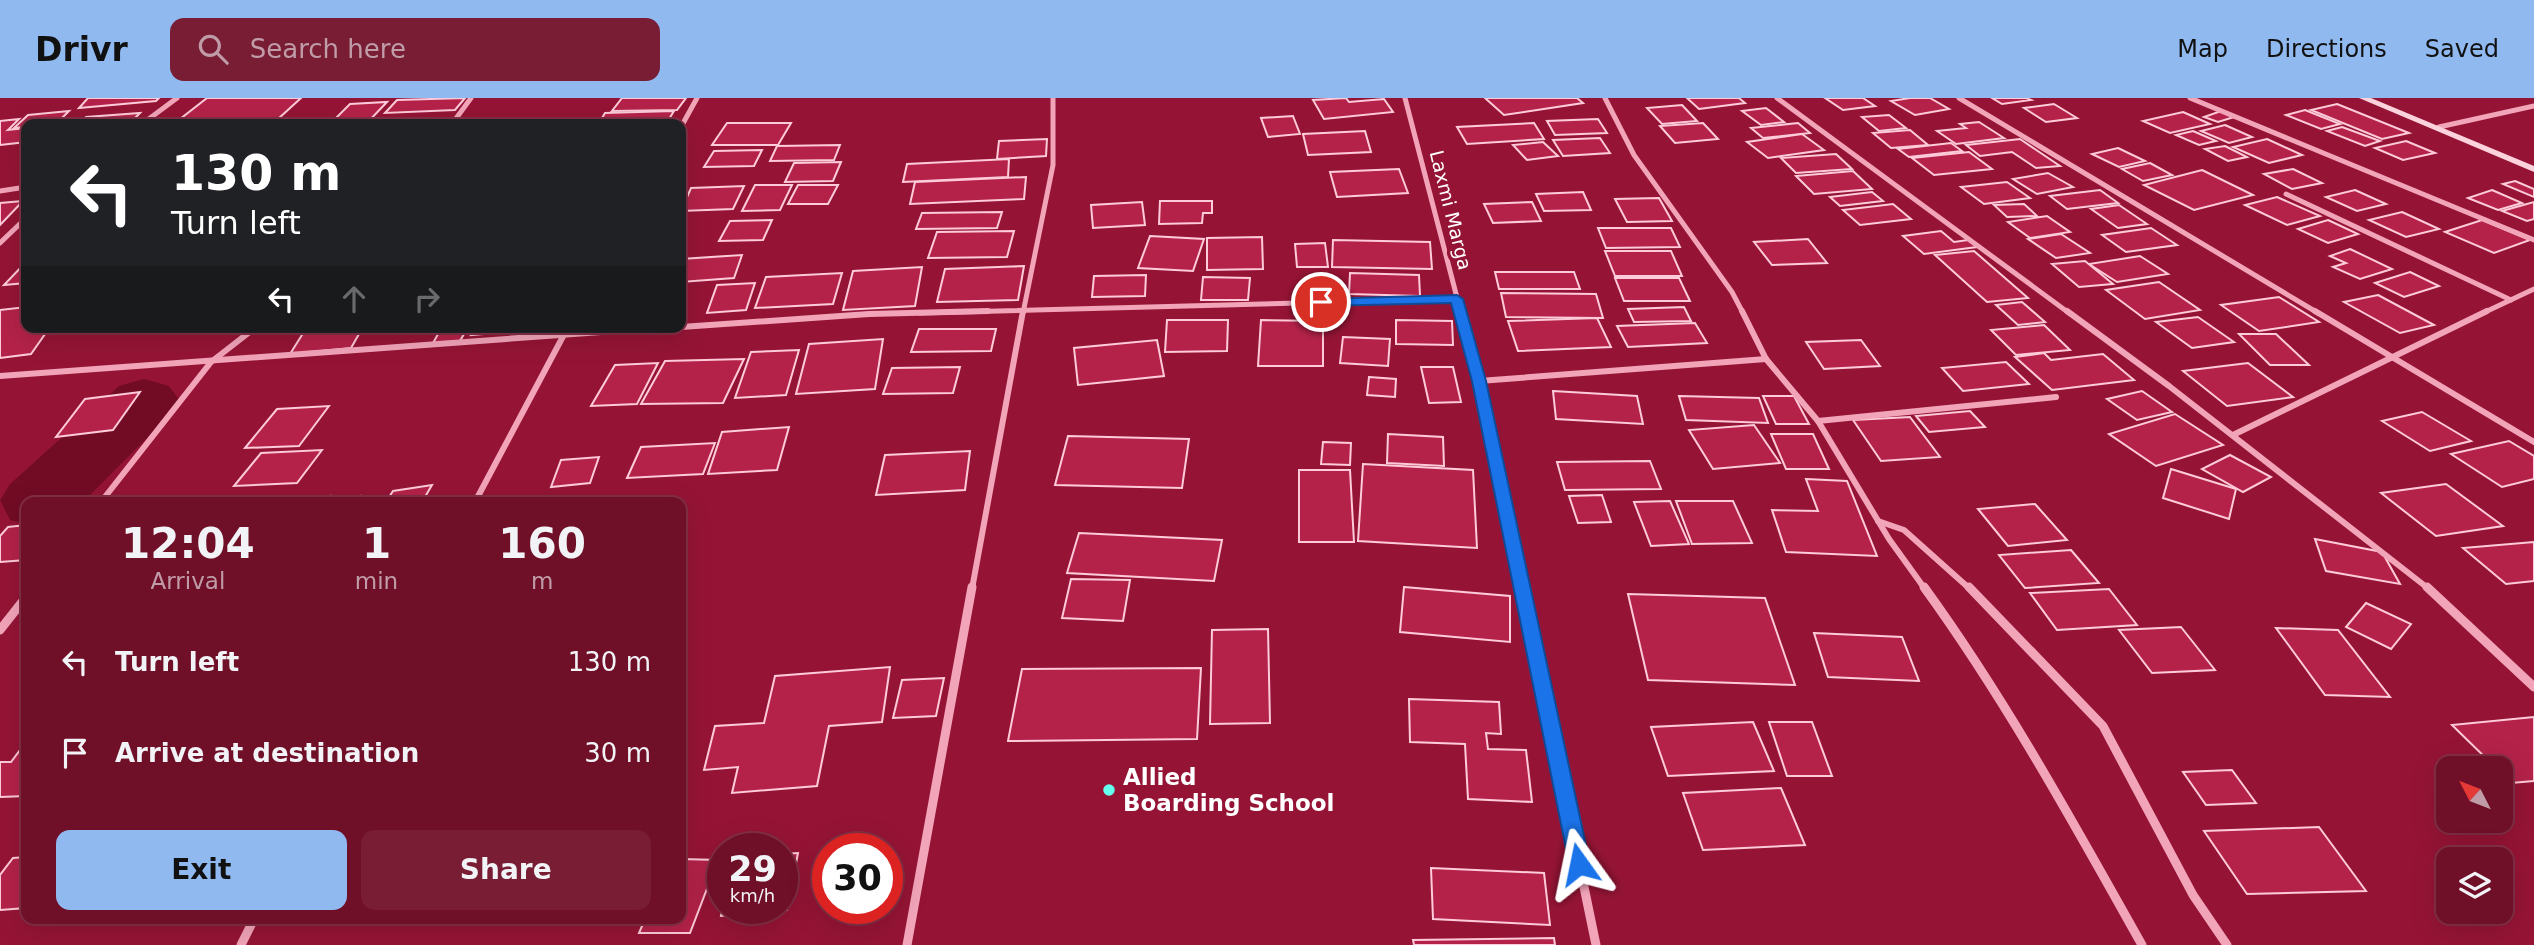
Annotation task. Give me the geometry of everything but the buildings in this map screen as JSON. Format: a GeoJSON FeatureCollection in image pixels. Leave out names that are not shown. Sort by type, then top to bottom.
{"type":"FeatureCollection","features":[{"type":"Feature","properties":{"kind":"street"},"geometry":{"type":"LineString","coordinates":[[149,119],[177,98]]}},
{"type":"Feature","properties":{"kind":"street"},"geometry":{"type":"LineString","coordinates":[[456,119],[471,98]]}},
{"type":"Feature","properties":{"kind":"street"},"geometry":{"type":"LineString","coordinates":[[685,119],[697,98]]}},
{"type":"Feature","properties":{"kind":"street"},"geometry":{"type":"LineString","coordinates":[[906,945],[1023,310],[1054,165],[1053,98]]}},
{"type":"Feature","properties":{"kind":"street","name":"Laxmi Marga"},"geometry":{"type":"LineString","coordinates":[[1405,98],[1479,381],[1596,945]]}},
{"type":"Feature","properties":{"kind":"street"},"geometry":{"type":"LineString","coordinates":[[1605,98],[1634,155],[1732,292],[1766,359],[1818,421],[1878,521],[1959,635],[2143,945]]}},
{"type":"Feature","properties":{"kind":"street"},"geometry":{"type":"LineString","coordinates":[[1777,98],[2233,435],[2412,573],[2534,687]]}},
{"type":"Feature","properties":{"kind":"street"},"geometry":{"type":"LineString","coordinates":[[1959,98],[2534,442]]}},
{"type":"Feature","properties":{"kind":"street"},"geometry":{"type":"LineString","coordinates":[[2190,98],[2534,240]]}},
{"type":"Feature","properties":{"kind":"street"},"geometry":{"type":"LineString","coordinates":[[2363,98],[2440,127],[2534,169]]}},
{"type":"Feature","properties":{"kind":"street"},"geometry":{"type":"LineString","coordinates":[[2440,127],[2534,106]]}},
{"type":"Feature","properties":{"kind":"street"},"geometry":{"type":"LineString","coordinates":[[0,191],[21,188]]}},
{"type":"Feature","properties":{"kind":"street"},"geometry":{"type":"LineString","coordinates":[[2286,194],[2511,300]]}},
{"type":"Feature","properties":{"kind":"street"},"geometry":{"type":"LineString","coordinates":[[0,243],[21,223]]}},
{"type":"Feature","properties":{"kind":"street"},"geometry":{"type":"LineString","coordinates":[[2233,435],[2392,355],[2534,289]]}},
{"type":"Feature","properties":{"kind":"street"},"geometry":{"type":"LineString","coordinates":[[686,327],[869,314],[1457,299]]}},
{"type":"Feature","properties":{"kind":"street"},"geometry":{"type":"LineString","coordinates":[[105,497],[211,362],[248,333]]}},
{"type":"Feature","properties":{"kind":"street"},"geometry":{"type":"LineString","coordinates":[[0,376],[211,362],[543,333]]}},
{"type":"Feature","properties":{"kind":"street"},"geometry":{"type":"LineString","coordinates":[[478,497],[565,333]]}},
{"type":"Feature","properties":{"kind":"street"},"geometry":{"type":"LineString","coordinates":[[1479,381],[1766,359]]}},
{"type":"Feature","properties":{"kind":"street"},"geometry":{"type":"LineString","coordinates":[[1818,421],[2056,397]]}},
{"type":"Feature","properties":{"kind":"street"},"geometry":{"type":"LineString","coordinates":[[1878,521],[1904,530],[1951,569],[2103,726],[2193,895],[2227,945]]}},
{"type":"Feature","properties":{"kind":"street"},"geometry":{"type":"LineString","coordinates":[[0,630],[21,603]]}},
{"type":"Feature","properties":{"kind":"street"},"geometry":{"type":"LineString","coordinates":[[241,945],[252,924]]}},
{"type":"Feature","properties":{"kind":"waterway"},"geometry":{"type":"LineString","coordinates":[[43,497],[144,401]]}},
{"type":"Feature","properties":{"kind":"place","name":"Allied Boarding School"},"geometry":{"type":"Point","coordinates":[1109,790]}},
{"type":"Feature","properties":{"kind":"route"},"geometry":{"type":"LineString","coordinates":[[1321,302],[1457,299],[1479,381],[1579,864]]}}]}
